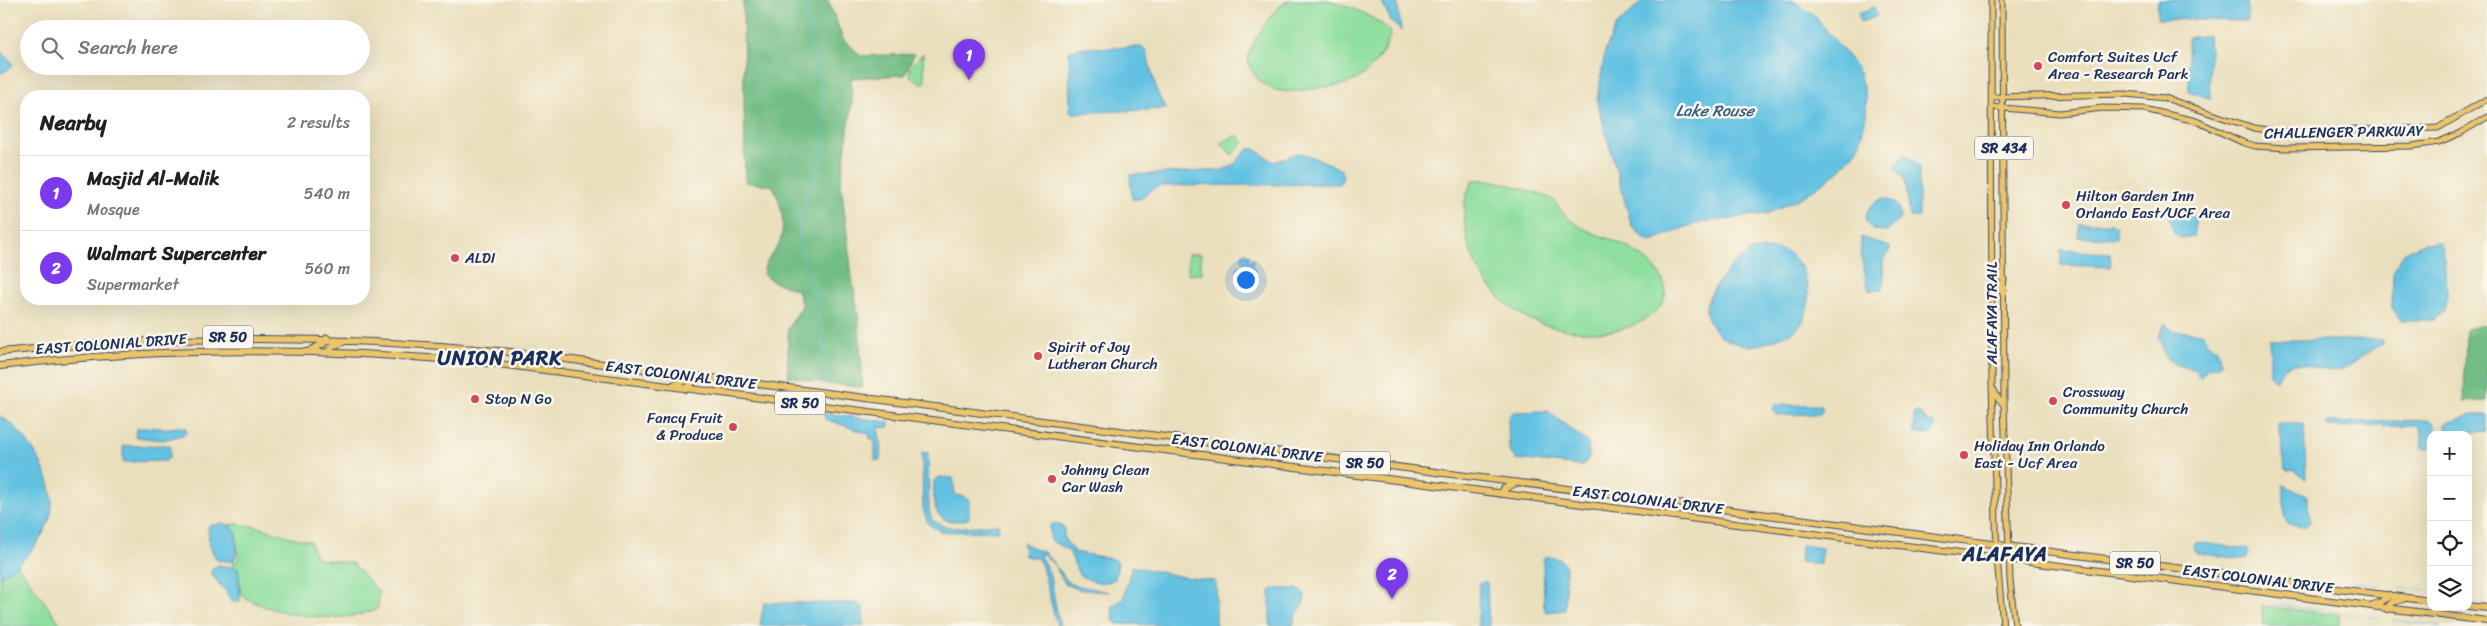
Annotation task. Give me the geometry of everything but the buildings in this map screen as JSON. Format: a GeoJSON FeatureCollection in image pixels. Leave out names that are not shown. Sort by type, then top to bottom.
{"type":"FeatureCollection","features":[{"type":"Feature","properties":{"kind":"highway","name":"EAST COLONIAL DRIVE"},"geometry":{"type":"LineString","coordinates":[[0,352],[60,346],[233,337],[326,338],[511,352],[2427,601]]}},
{"type":"Feature","properties":{"kind":"highway"},"geometry":{"type":"LineString","coordinates":[[214,351],[225,347],[233,337]]}},
{"type":"Feature","properties":{"kind":"highway"},"geometry":{"type":"LineString","coordinates":[[305,352],[317,348],[326,338]]}},
{"type":"Feature","properties":{"kind":"highway"},"geometry":{"type":"LineString","coordinates":[[328,352],[333,346],[349,340]]}},
{"type":"Feature","properties":{"kind":"highway"},"geometry":{"type":"LineString","coordinates":[[47,361],[50,355],[60,346]]}},
{"type":"Feature","properties":{"kind":"highway"},"geometry":{"type":"LineString","coordinates":[[27,362],[38,354],[41,348]]}},
{"type":"Feature","properties":{"kind":"highway","name":"EAST COLONIAL DRIVE"},"geometry":{"type":"LineString","coordinates":[[0,366],[27,362],[134,354],[214,351],[328,352],[493,363],[2487,621]]}},
{"type":"Feature","properties":{"kind":"highway"},"geometry":{"type":"LineString","coordinates":[[669,386],[685,381],[689,375]]}},
{"type":"Feature","properties":{"kind":"highway"},"geometry":{"type":"LineString","coordinates":[[686,388],[693,382],[708,378]]}},
{"type":"Feature","properties":{"kind":"highway"},"geometry":{"type":"LineString","coordinates":[[803,404],[808,398],[824,393]]}},
{"type":"Feature","properties":{"kind":"highway"},"geometry":{"type":"LineString","coordinates":[[1420,483],[1431,481],[1442,473]]}},
{"type":"Feature","properties":{"kind":"highway"},"geometry":{"type":"LineString","coordinates":[[1500,494],[1510,485],[1516,483]]}},
{"type":"Feature","properties":{"kind":"highway"},"geometry":{"type":"LineString","coordinates":[[1623,510],[1628,503],[1641,499]]}},
{"type":"Feature","properties":{"kind":"highway"},"geometry":{"type":"LineString","coordinates":[[2369,606],[2380,603],[2389,596]]}},
{"type":"Feature","properties":{"kind":"highway"},"geometry":{"type":"LineString","coordinates":[[2387,608],[2392,602],[2406,598]]}},
{"type":"Feature","properties":{"kind":"highway"},"geometry":{"type":"LineString","coordinates":[[2472,606],[2487,608]]}},
{"type":"Feature","properties":{"kind":"main road","name":"ALAFAYA TRAIL"},"geometry":{"type":"LineString","coordinates":[[1990,0],[1993,264],[1992,385],[1996,545],[2003,626]]}},
{"type":"Feature","properties":{"kind":"main road","name":"ALAFAYA TRAIL"},"geometry":{"type":"LineString","coordinates":[[2002,0],[2004,405],[2009,560],[2015,626]]}},
{"type":"Feature","properties":{"kind":"main road","name":"CHALLENGER PARKWAY"},"geometry":{"type":"LineString","coordinates":[[1992,97],[2126,94],[2165,98],[2254,128],[2282,132],[2438,128],[2487,99]]}},
{"type":"Feature","properties":{"kind":"main road","name":"CHALLENGER PARKWAY"},"geometry":{"type":"LineString","coordinates":[[1992,107],[2060,113],[2103,108],[2144,109],[2196,121],[2255,146],[2286,148],[2412,146],[2438,142],[2460,133],[2487,117]]}},
{"type":"Feature","properties":{"kind":"main road"},"geometry":{"type":"LineString","coordinates":[[1993,264],[1998,276],[2004,280]]}},
{"type":"Feature","properties":{"kind":"main road"},"geometry":{"type":"LineString","coordinates":[[1993,280],[1999,285],[2004,297]]}},
{"type":"Feature","properties":{"kind":"main road"},"geometry":{"type":"LineString","coordinates":[[1992,385],[1997,397],[2004,405]]}},
{"type":"Feature","properties":{"kind":"green space"},"geometry":{"type":"Polygon","coordinates":[[[743,0],[828,0],[843,39],[861,56],[914,54],[905,75],[851,78],[852,102],[841,182],[858,313],[863,387],[828,384],[788,376],[788,328],[802,306],[797,290],[774,282],[763,274],[782,233],[781,208],[773,186],[745,182],[743,0]]]}},
{"type":"Feature","properties":{"kind":"green space"},"geometry":{"type":"Polygon","coordinates":[[[1289,0],[1328,0],[1362,13],[1391,32],[1386,46],[1368,71],[1351,82],[1292,91],[1276,90],[1268,87],[1255,75],[1249,65],[1248,56],[1267,21],[1279,7],[1289,0]]]}},
{"type":"Feature","properties":{"kind":"green space"},"geometry":{"type":"Polygon","coordinates":[[[923,53],[925,82],[920,84],[909,75],[910,68],[923,53]]]}},
{"type":"Feature","properties":{"kind":"green space"},"geometry":{"type":"Polygon","coordinates":[[[1237,135],[1244,142],[1232,155],[1221,143],[1237,135]]]}},
{"type":"Feature","properties":{"kind":"green space"},"geometry":{"type":"Polygon","coordinates":[[[1473,180],[1501,183],[1550,198],[1576,224],[1632,250],[1656,269],[1663,280],[1666,292],[1662,304],[1650,316],[1638,323],[1609,331],[1593,332],[1561,329],[1526,318],[1505,302],[1483,277],[1470,250],[1464,211],[1466,198],[1473,180]]]}},
{"type":"Feature","properties":{"kind":"green space"},"geometry":{"type":"Polygon","coordinates":[[[1188,254],[1201,254],[1201,274],[1188,274],[1188,254]]]}},
{"type":"Feature","properties":{"kind":"green space"},"geometry":{"type":"Polygon","coordinates":[[[2487,324],[2487,401],[2464,402],[2466,329],[2487,324]]]}},
{"type":"Feature","properties":{"kind":"green space"},"geometry":{"type":"Polygon","coordinates":[[[228,525],[254,526],[310,541],[315,555],[319,559],[352,563],[379,592],[378,608],[348,617],[309,616],[271,608],[241,595],[238,569],[233,567],[233,564],[238,561],[236,534],[228,525]]]}},
{"type":"Feature","properties":{"kind":"green space"},"geometry":{"type":"Polygon","coordinates":[[[0,541],[62,626],[0,626],[0,541]]]}},
{"type":"Feature","properties":{"kind":"green space"},"geometry":{"type":"Polygon","coordinates":[[[2262,606],[2339,615],[2339,626],[2263,626],[2262,606]]]}},
{"type":"Feature","properties":{"kind":"water"},"geometry":{"type":"Polygon","coordinates":[[[1381,0],[1397,0],[1401,31],[1391,21],[1381,0]]]}},
{"type":"Feature","properties":{"kind":"water","name":"Lake Rouse"},"geometry":{"type":"Polygon","coordinates":[[[1644,0],[1792,0],[1813,14],[1851,60],[1859,73],[1866,98],[1866,116],[1861,139],[1856,151],[1838,172],[1804,196],[1769,213],[1694,224],[1649,242],[1632,227],[1597,101],[1605,51],[1616,26],[1644,0]]]}},
{"type":"Feature","properties":{"kind":"water"},"geometry":{"type":"Polygon","coordinates":[[[2158,0],[2247,0],[2248,21],[2157,19],[2158,0]]]}},
{"type":"Feature","properties":{"kind":"water"},"geometry":{"type":"Polygon","coordinates":[[[1874,7],[1877,16],[1861,22],[1858,13],[1874,7]]]}},
{"type":"Feature","properties":{"kind":"water"},"geometry":{"type":"Polygon","coordinates":[[[2208,35],[2211,99],[2189,91],[2188,38],[2208,35]]]}},
{"type":"Feature","properties":{"kind":"water"},"geometry":{"type":"Polygon","coordinates":[[[1143,47],[1146,50],[1157,92],[1166,109],[1074,113],[1070,111],[1069,52],[1078,48],[1143,47]]]}},
{"type":"Feature","properties":{"kind":"water"},"geometry":{"type":"Polygon","coordinates":[[[0,51],[12,62],[12,67],[0,74],[0,51]]]}},
{"type":"Feature","properties":{"kind":"water"},"geometry":{"type":"Polygon","coordinates":[[[1248,149],[1255,149],[1274,162],[1297,153],[1309,156],[1341,170],[1343,177],[1340,184],[1159,186],[1140,199],[1132,199],[1130,175],[1223,170],[1232,166],[1248,149]]]}},
{"type":"Feature","properties":{"kind":"water"},"geometry":{"type":"Polygon","coordinates":[[[1905,153],[1919,166],[1919,217],[1910,217],[1905,180],[1895,167],[1905,153]]]}},
{"type":"Feature","properties":{"kind":"water"},"geometry":{"type":"Polygon","coordinates":[[[1884,198],[1897,206],[1900,219],[1887,231],[1873,230],[1866,222],[1868,210],[1873,204],[1884,198]]]}},
{"type":"Feature","properties":{"kind":"water"},"geometry":{"type":"Polygon","coordinates":[[[2191,213],[2196,218],[2193,236],[2180,238],[2174,233],[2169,216],[2191,213]]]}},
{"type":"Feature","properties":{"kind":"water"},"geometry":{"type":"Polygon","coordinates":[[[2079,223],[2112,223],[2116,227],[2116,238],[2078,237],[2079,223]]]}},
{"type":"Feature","properties":{"kind":"water"},"geometry":{"type":"Polygon","coordinates":[[[1861,237],[1890,247],[1883,260],[1884,286],[1881,290],[1869,291],[1861,257],[1861,237]]]}},
{"type":"Feature","properties":{"kind":"water"},"geometry":{"type":"Polygon","coordinates":[[[2423,243],[2440,243],[2443,248],[2447,293],[2444,311],[2435,320],[2401,320],[2392,308],[2393,273],[2402,254],[2423,243]]]}},
{"type":"Feature","properties":{"kind":"water"},"geometry":{"type":"Polygon","coordinates":[[[1770,249],[1788,253],[1801,268],[1808,288],[1807,310],[1804,320],[1794,331],[1757,345],[1745,346],[1726,339],[1712,327],[1708,319],[1706,307],[1708,300],[1717,284],[1738,261],[1753,251],[1770,249]]]}},
{"type":"Feature","properties":{"kind":"water"},"geometry":{"type":"Polygon","coordinates":[[[2061,250],[2110,253],[2110,267],[2061,265],[2061,250]]]}},
{"type":"Feature","properties":{"kind":"water"},"geometry":{"type":"Polygon","coordinates":[[[1244,252],[1249,255],[1248,261],[1254,260],[1252,265],[1255,271],[1253,275],[1258,277],[1256,283],[1252,285],[1242,282],[1241,277],[1245,277],[1247,273],[1239,274],[1237,271],[1238,266],[1247,267],[1247,264],[1242,262],[1244,252]]]}},
{"type":"Feature","properties":{"kind":"water"},"geometry":{"type":"Polygon","coordinates":[[[2165,323],[2173,331],[2202,333],[2210,345],[2217,348],[2222,363],[2218,367],[2207,368],[2200,378],[2195,370],[2170,361],[2164,353],[2158,338],[2165,323]]]}},
{"type":"Feature","properties":{"kind":"water"},"geometry":{"type":"Polygon","coordinates":[[[2270,340],[2382,340],[2382,344],[2343,369],[2330,371],[2294,363],[2285,367],[2275,381],[2270,375],[2270,340]]]}},
{"type":"Feature","properties":{"kind":"water"},"geometry":{"type":"Polygon","coordinates":[[[1775,405],[1821,405],[1823,410],[1820,414],[1776,415],[1773,409],[1775,405]]]}},
{"type":"Feature","properties":{"kind":"water"},"geometry":{"type":"Polygon","coordinates":[[[1548,411],[1588,443],[1589,458],[1582,466],[1515,459],[1509,450],[1508,418],[1513,412],[1548,411]]]}},
{"type":"Feature","properties":{"kind":"water"},"geometry":{"type":"Polygon","coordinates":[[[1919,412],[1926,420],[1935,424],[1933,434],[1914,433],[1914,413],[1919,412]]]}},
{"type":"Feature","properties":{"kind":"water"},"geometry":{"type":"Polygon","coordinates":[[[823,413],[889,422],[889,427],[878,428],[881,447],[880,460],[875,460],[875,441],[870,438],[869,434],[825,419],[823,413]]]}},
{"type":"Feature","properties":{"kind":"water"},"geometry":{"type":"Polygon","coordinates":[[[2472,415],[2487,415],[2487,431],[2446,431],[2446,423],[2472,415]]]}},
{"type":"Feature","properties":{"kind":"water"},"geometry":{"type":"Polygon","coordinates":[[[0,416],[18,431],[35,452],[47,476],[52,499],[48,522],[36,544],[19,563],[0,576],[0,416]]]}},
{"type":"Feature","properties":{"kind":"water"},"geometry":{"type":"Polygon","coordinates":[[[2431,420],[2435,425],[2435,431],[2427,431],[2427,448],[2423,448],[2418,426],[2328,427],[2326,423],[2431,420]]]}},
{"type":"Feature","properties":{"kind":"water"},"geometry":{"type":"Polygon","coordinates":[[[2277,424],[2304,424],[2306,479],[2295,471],[2285,469],[2281,437],[2277,424]]]}},
{"type":"Feature","properties":{"kind":"water"},"geometry":{"type":"Polygon","coordinates":[[[186,428],[186,434],[163,440],[135,437],[136,429],[186,428]]]}},
{"type":"Feature","properties":{"kind":"water"},"geometry":{"type":"Polygon","coordinates":[[[170,445],[170,457],[166,461],[123,462],[123,446],[170,445]]]}},
{"type":"Feature","properties":{"kind":"water"},"geometry":{"type":"Polygon","coordinates":[[[922,452],[928,453],[929,511],[932,520],[943,526],[955,528],[998,524],[998,531],[942,532],[928,524],[923,509],[922,452]]]}},
{"type":"Feature","properties":{"kind":"water"},"geometry":{"type":"Polygon","coordinates":[[[939,477],[953,478],[955,495],[966,497],[969,501],[969,518],[960,521],[947,520],[938,513],[934,501],[934,481],[939,477]]]}},
{"type":"Feature","properties":{"kind":"water"},"geometry":{"type":"Polygon","coordinates":[[[2283,485],[2307,496],[2310,522],[2305,526],[2288,524],[2285,518],[2283,485]]]}},
{"type":"Feature","properties":{"kind":"water"},"geometry":{"type":"Polygon","coordinates":[[[224,523],[235,530],[237,547],[234,562],[217,560],[209,545],[208,526],[224,523]]]}},
{"type":"Feature","properties":{"kind":"water"},"geometry":{"type":"Polygon","coordinates":[[[1054,523],[1064,527],[1064,538],[1074,552],[1113,559],[1118,562],[1115,579],[1106,582],[1092,581],[1079,575],[1069,551],[1050,540],[1050,526],[1054,523]]]}},
{"type":"Feature","properties":{"kind":"water"},"geometry":{"type":"Polygon","coordinates":[[[1023,542],[1034,549],[1044,552],[1070,584],[1109,592],[1081,590],[1066,585],[1054,565],[1043,554],[1039,554],[1049,572],[1060,626],[1057,626],[1042,566],[1037,558],[1024,556],[1023,542]]]}},
{"type":"Feature","properties":{"kind":"water"},"geometry":{"type":"Polygon","coordinates":[[[2195,542],[2247,549],[2249,551],[2247,558],[2242,559],[2197,553],[2192,548],[2195,542]]]}},
{"type":"Feature","properties":{"kind":"water"},"geometry":{"type":"Polygon","coordinates":[[[1801,545],[1822,548],[1820,563],[1803,563],[1800,561],[1801,545]]]}},
{"type":"Feature","properties":{"kind":"water"},"geometry":{"type":"Polygon","coordinates":[[[1545,556],[1560,559],[1566,566],[1565,610],[1546,612],[1544,606],[1543,560],[1545,556]]]}},
{"type":"Feature","properties":{"kind":"water"},"geometry":{"type":"Polygon","coordinates":[[[218,565],[238,568],[240,601],[232,602],[211,574],[212,569],[218,565]]]}},
{"type":"Feature","properties":{"kind":"water"},"geometry":{"type":"Polygon","coordinates":[[[1132,566],[1183,577],[1214,581],[1216,583],[1216,626],[1118,624],[1114,621],[1112,606],[1123,599],[1132,566]]]}},
{"type":"Feature","properties":{"kind":"water"},"geometry":{"type":"Polygon","coordinates":[[[1487,582],[1489,626],[1478,626],[1479,584],[1487,582]]]}},
{"type":"Feature","properties":{"kind":"water"},"geometry":{"type":"Polygon","coordinates":[[[1273,589],[1297,589],[1305,594],[1303,604],[1295,617],[1293,626],[1270,626],[1270,591],[1273,589]]]}},
{"type":"Feature","properties":{"kind":"water"},"geometry":{"type":"Polygon","coordinates":[[[764,603],[856,603],[863,607],[863,626],[760,626],[764,603]]]}},
{"type":"Feature","properties":{"kind":"waterway"},"geometry":{"type":"LineString","coordinates":[[803,0],[822,102],[825,144],[815,180],[799,214],[800,247],[816,296],[828,384]]}},
{"type":"Feature","properties":{"kind":"waterway"},"geometry":{"type":"LineString","coordinates":[[2352,581],[2379,586]]}},
{"type":"Feature","properties":{"kind":"waterway"},"geometry":{"type":"LineString","coordinates":[[2399,588],[2427,591]]}},
{"type":"Feature","properties":{"kind":"waterway"},"geometry":{"type":"LineString","coordinates":[[2273,604],[2320,610]]}},
{"type":"Feature","properties":{"kind":"waterway"},"geometry":{"type":"LineString","coordinates":[[2328,611],[2357,615]]}},
{"type":"Feature","properties":{"kind":"waterway"},"geometry":{"type":"LineString","coordinates":[[2363,615],[2380,618]]}},
{"type":"Feature","properties":{"kind":"waterway"},"geometry":{"type":"LineString","coordinates":[[2392,620],[2442,626]]}},
{"type":"Feature","properties":{"kind":"place","name":"Comfort Suites Ucf Area - Research Park"},"geometry":{"type":"Point","coordinates":[2038,66]}},
{"type":"Feature","properties":{"kind":"place","name":"Masjid Al-Malik"},"geometry":{"type":"Point","coordinates":[969,80]}},
{"type":"Feature","properties":{"kind":"place","name":"Hilton Garden Inn Orlando East/UCF Area"},"geometry":{"type":"Point","coordinates":[2066,205]}},
{"type":"Feature","properties":{"kind":"place","name":"ALDI"},"geometry":{"type":"Point","coordinates":[455,258]}},
{"type":"Feature","properties":{"kind":"place","name":"Spirit of Joy Lutheran Church"},"geometry":{"type":"Point","coordinates":[1038,356]}},
{"type":"Feature","properties":{"kind":"place","name":"Stop N Go"},"geometry":{"type":"Point","coordinates":[475,399]}},
{"type":"Feature","properties":{"kind":"place","name":"Crossway Community Church"},"geometry":{"type":"Point","coordinates":[2053,401]}},
{"type":"Feature","properties":{"kind":"place","name":"Fancy Fruit & Produce"},"geometry":{"type":"Point","coordinates":[733,427]}},
{"type":"Feature","properties":{"kind":"place","name":"Holiday Inn Orlando East - Ucf Area"},"geometry":{"type":"Point","coordinates":[1964,455]}},
{"type":"Feature","properties":{"kind":"place","name":"Johnny Clean Car Wash"},"geometry":{"type":"Point","coordinates":[1052,479]}},
{"type":"Feature","properties":{"kind":"place","name":"Walmart Supercenter"},"geometry":{"type":"Point","coordinates":[1392,599]}},
{"type":"Feature","properties":{"kind":"district","name":"UNION PARK"},"geometry":{"type":"Point","coordinates":[500,358]}},
{"type":"Feature","properties":{"kind":"district","name":"ALAFAYA"},"geometry":{"type":"Point","coordinates":[2005,554]}}]}
